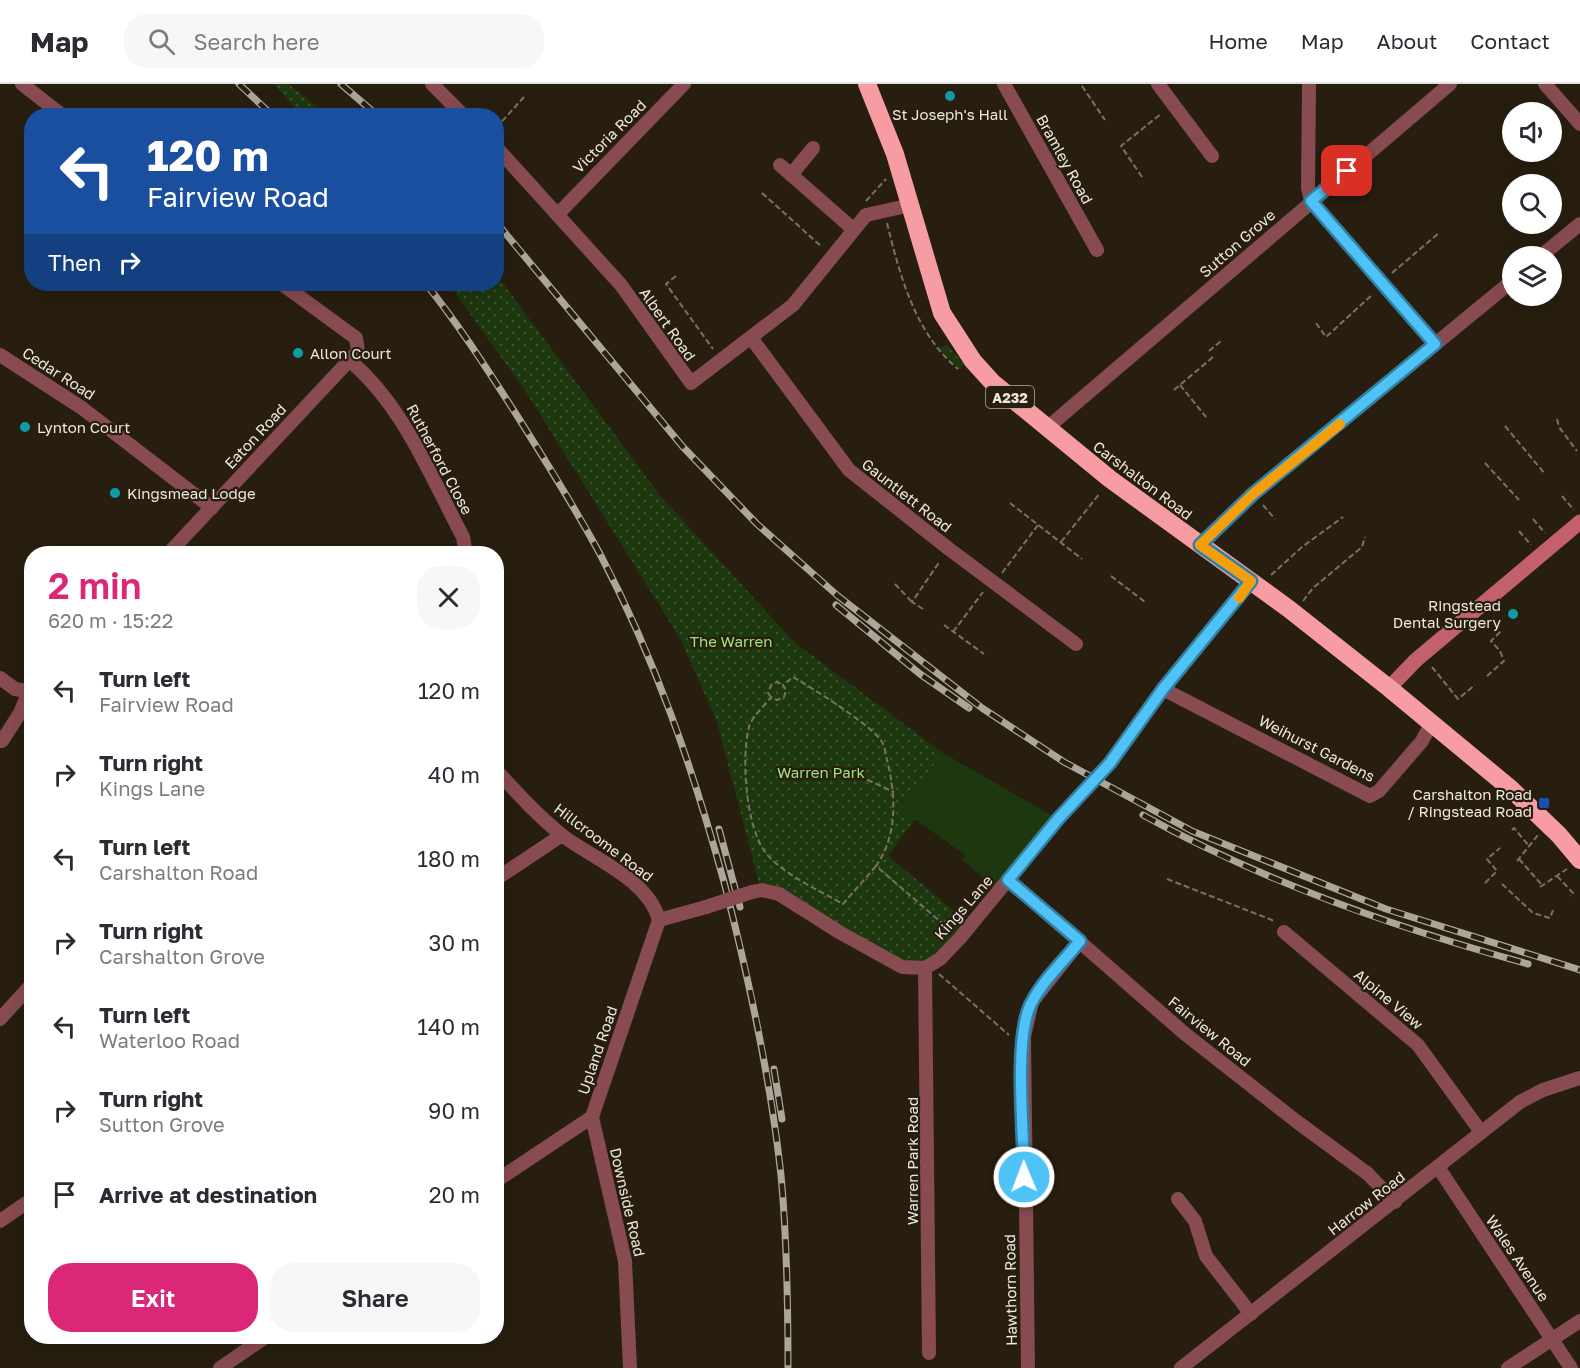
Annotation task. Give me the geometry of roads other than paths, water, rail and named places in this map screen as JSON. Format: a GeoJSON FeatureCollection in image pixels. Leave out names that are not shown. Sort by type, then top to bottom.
{"type":"FeatureCollection","features":[{"type":"Feature","properties":{"kind":"highway","name":"Carshalton Road"},"geometry":{"type":"LineString","coordinates":[[867,84],[897,160],[935,294],[954,336],[993,383],[1110,479],[1200,545],[1259,580],[1511,789],[1549,825],[1579,859]]}},
{"type":"Feature","properties":{"kind":"street"},"geometry":{"type":"LineString","coordinates":[[22,84],[53,108]]}},
{"type":"Feature","properties":{"kind":"street"},"geometry":{"type":"LineString","coordinates":[[432,84],[456,108]]}},
{"type":"Feature","properties":{"kind":"street","name":"Victoria Road"},"geometry":{"type":"LineString","coordinates":[[558,213],[684,84]]}},
{"type":"Feature","properties":{"kind":"street","name":"Bramley Road"},"geometry":{"type":"LineString","coordinates":[[1004,84],[1097,250]]}},
{"type":"Feature","properties":{"kind":"street"},"geometry":{"type":"LineString","coordinates":[[1158,84],[1212,156]]}},
{"type":"Feature","properties":{"kind":"street"},"geometry":{"type":"LineString","coordinates":[[1309,84],[1308,188],[1311,201],[1435,344]]}},
{"type":"Feature","properties":{"kind":"street","name":"Sutton Grove"},"geometry":{"type":"LineString","coordinates":[[1047,428],[1450,84]]}},
{"type":"Feature","properties":{"kind":"street"},"geometry":{"type":"LineString","coordinates":[[1545,84],[1580,124]]}},
{"type":"Feature","properties":{"kind":"street"},"geometry":{"type":"LineString","coordinates":[[791,175],[813,148]]}},
{"type":"Feature","properties":{"kind":"street","name":"Albert Road"},"geometry":{"type":"LineString","coordinates":[[504,156],[621,285],[691,384],[752,339],[792,305],[866,214],[910,205]]}},
{"type":"Feature","properties":{"kind":"street"},"geometry":{"type":"LineString","coordinates":[[780,165],[853,229]]}},
{"type":"Feature","properties":{"kind":"street"},"geometry":{"type":"LineString","coordinates":[[1553,246],[1580,224]]}},
{"type":"Feature","properties":{"kind":"street"},"geometry":{"type":"LineString","coordinates":[[1200,545],[1253,494],[1502,289]]}},
{"type":"Feature","properties":{"kind":"street","name":"Eaton Road"},"geometry":{"type":"LineString","coordinates":[[177,546],[358,351],[356,338],[292,291]]}},
{"type":"Feature","properties":{"kind":"street","name":"Gauntlett Road"},"geometry":{"type":"LineString","coordinates":[[752,339],[849,470],[949,549],[1076,644]]}},
{"type":"Feature","properties":{"kind":"street","name":"Cedar Road"},"geometry":{"type":"LineString","coordinates":[[0,355],[82,408],[212,508]]}},
{"type":"Feature","properties":{"kind":"street","name":"Rutherford Close"},"geometry":{"type":"LineString","coordinates":[[349,360],[371,379],[396,410],[463,537],[465,546]]}},
{"type":"Feature","properties":{"kind":"street"},"geometry":{"type":"LineString","coordinates":[[1389,688],[1422,655],[1580,520]]}},
{"type":"Feature","properties":{"kind":"street","name":"Kings Lane"},"geometry":{"type":"LineString","coordinates":[[927,968],[960,938],[1058,819],[1110,763],[1163,689],[1259,580]]}},
{"type":"Feature","properties":{"kind":"street"},"geometry":{"type":"LineString","coordinates":[[0,678],[15,689],[24,691]]}},
{"type":"Feature","properties":{"kind":"street","name":"Weihurst Gardens"},"geometry":{"type":"LineString","coordinates":[[1163,689],[1370,796],[1379,791],[1422,741],[1431,724]]}},
{"type":"Feature","properties":{"kind":"street"},"geometry":{"type":"LineString","coordinates":[[2,741],[24,705]]}},
{"type":"Feature","properties":{"kind":"street","name":"Hillcroome Road"},"geometry":{"type":"LineString","coordinates":[[504,778],[562,835],[647,894],[652,900],[659,920]]}},
{"type":"Feature","properties":{"kind":"street"},"geometry":{"type":"LineString","coordinates":[[504,874],[562,835]]}},
{"type":"Feature","properties":{"kind":"street","name":"Fairview Road"},"geometry":{"type":"LineString","coordinates":[[1008,880],[1184,1033],[1368,1174],[1395,1202]]}},
{"type":"Feature","properties":{"kind":"street"},"geometry":{"type":"LineString","coordinates":[[659,920],[762,890],[779,894],[839,932],[902,967],[927,968]]}},
{"type":"Feature","properties":{"kind":"street","name":"Upland Road"},"geometry":{"type":"LineString","coordinates":[[504,1176],[592,1117],[659,920]]}},
{"type":"Feature","properties":{"kind":"street","name":"Alpine View"},"geometry":{"type":"LineString","coordinates":[[1284,932],[1418,1045],[1481,1132]]}},
{"type":"Feature","properties":{"kind":"street","name":"Hawthorn Road"},"geometry":{"type":"LineString","coordinates":[[1028,1368],[1024,1037],[1032,1002],[1080,941]]}},
{"type":"Feature","properties":{"kind":"street","name":"Warren Park Road"},"geometry":{"type":"LineString","coordinates":[[927,968],[929,1353]]}},
{"type":"Feature","properties":{"kind":"street"},"geometry":{"type":"LineString","coordinates":[[0,1019],[24,993]]}},
{"type":"Feature","properties":{"kind":"street","name":"Harrow Road"},"geometry":{"type":"LineString","coordinates":[[1181,1368],[1395,1202],[1481,1132],[1531,1096],[1580,1078]]}},
{"type":"Feature","properties":{"kind":"street","name":"Downside Road"},"geometry":{"type":"LineString","coordinates":[[592,1117],[625,1261],[630,1368]]}},
{"type":"Feature","properties":{"kind":"street","name":"Wales Avenue"},"geometry":{"type":"LineString","coordinates":[[1437,1167],[1571,1368]]}},
{"type":"Feature","properties":{"kind":"street"},"geometry":{"type":"LineString","coordinates":[[1178,1199],[1195,1221],[1206,1256],[1251,1314]]}},
{"type":"Feature","properties":{"kind":"street"},"geometry":{"type":"LineString","coordinates":[[0,1221],[24,1204]]}},
{"type":"Feature","properties":{"kind":"street"},"geometry":{"type":"LineString","coordinates":[[1508,1368],[1580,1321]]}},
{"type":"Feature","properties":{"kind":"street"},"geometry":{"type":"LineString","coordinates":[[220,1368],[255,1344]]}},
{"type":"Feature","properties":{"kind":"railway"},"geometry":{"type":"LineString","coordinates":[[239,84],[264,108]]}},
{"type":"Feature","properties":{"kind":"railway"},"geometry":{"type":"LineString","coordinates":[[341,84],[369,108]]}},
{"type":"Feature","properties":{"kind":"railway"},"geometry":{"type":"LineString","coordinates":[[504,232],[683,447],[757,524],[838,596],[982,708],[1064,762],[1192,831],[1386,909],[1580,970]]}},
{"type":"Feature","properties":{"kind":"railway"},"geometry":{"type":"LineString","coordinates":[[431,291],[505,397],[600,554],[655,674],[699,797],[733,918],[758,1027],[771,1101],[785,1223],[788,1368]]}},
{"type":"Feature","properties":{"kind":"railway"},"geometry":{"type":"LineString","coordinates":[[836,605],[920,674],[969,708]]}},
{"type":"Feature","properties":{"kind":"railway"},"geometry":{"type":"LineString","coordinates":[[1143,815],[1235,861],[1331,901],[1429,935],[1528,964]]}},
{"type":"Feature","properties":{"kind":"railway"},"geometry":{"type":"LineString","coordinates":[[719,829],[740,907]]}},
{"type":"Feature","properties":{"kind":"railway"},"geometry":{"type":"LineString","coordinates":[[774,1069],[782,1119]]}},
{"type":"Feature","properties":{"kind":"place","name":"St Joseph's Hall"},"geometry":{"type":"Point","coordinates":[950,96]}},
{"type":"Feature","properties":{"kind":"place","name":"Allon Court"},"geometry":{"type":"Point","coordinates":[298,353]}},
{"type":"Feature","properties":{"kind":"place","name":"Lynton Court"},"geometry":{"type":"Point","coordinates":[25,427]}},
{"type":"Feature","properties":{"kind":"place","name":"Kingsmead Lodge"},"geometry":{"type":"Point","coordinates":[115,493]}},
{"type":"Feature","properties":{"kind":"place","name":"Ringstead Dental Surgery"},"geometry":{"type":"Point","coordinates":[1513,614]}},
{"type":"Feature","properties":{"kind":"place","name":"Carshalton Road / Ringstead Road"},"geometry":{"type":"Point","coordinates":[1544,803]}},
{"type":"Feature","properties":{"kind":"park label","name":"The Warren"},"geometry":{"type":"Point","coordinates":[731,641]}},
{"type":"Feature","properties":{"kind":"park label","name":"Warren Park"},"geometry":{"type":"Point","coordinates":[821,772]}}]}
